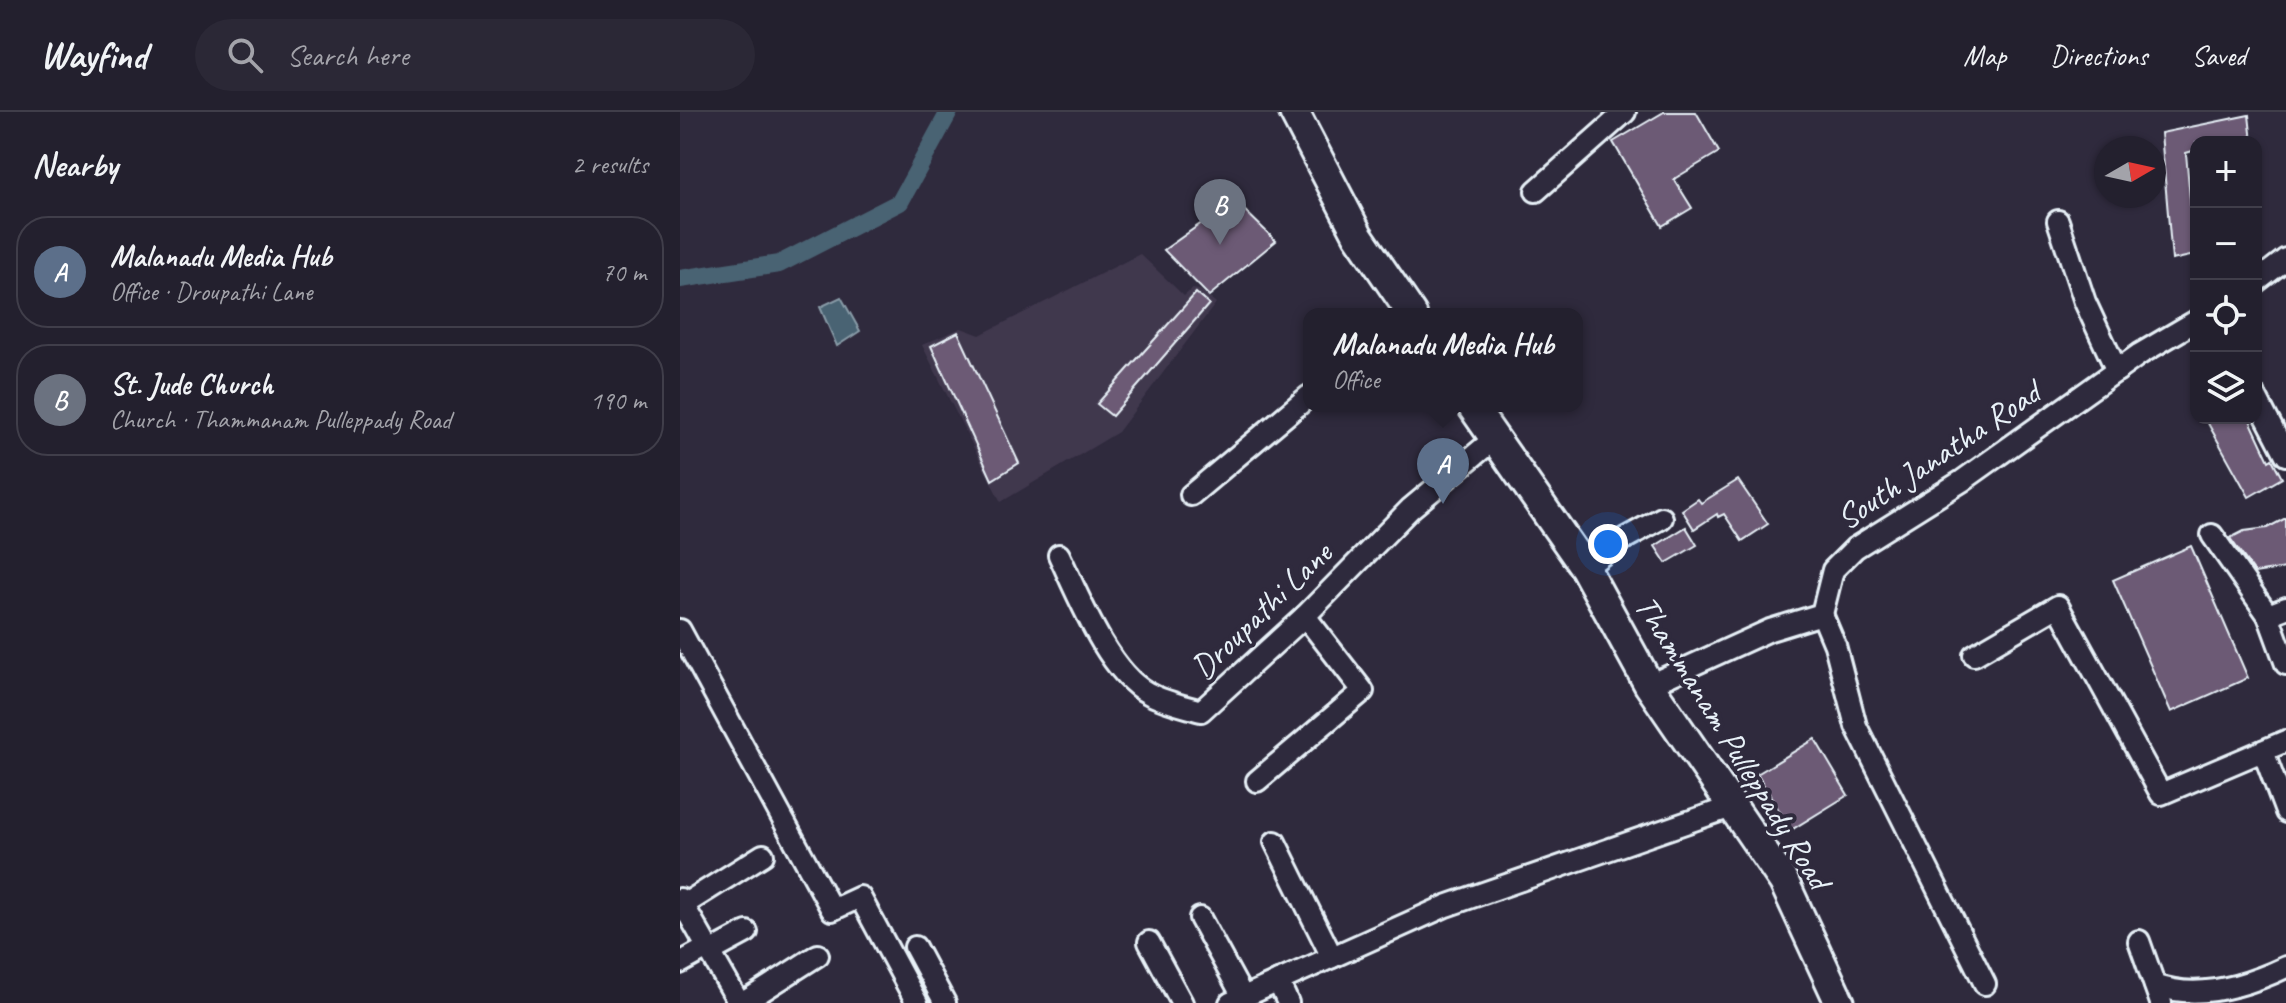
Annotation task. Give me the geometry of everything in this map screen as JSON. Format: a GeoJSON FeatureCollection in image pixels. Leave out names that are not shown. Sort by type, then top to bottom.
{"type":"FeatureCollection","features":[{"type":"Feature","properties":{"kind":"main road"},"geometry":{"type":"LineString","coordinates":[[1294,112],[1358,235],[1406,308]]}},
{"type":"Feature","properties":{"kind":"main road","name":"Thammanam Pulleppady Road"},"geometry":{"type":"LineString","coordinates":[[1476,412],[1585,568],[1649,685],[1784,882],[1840,1003]]}},
{"type":"Feature","properties":{"kind":"street"},"geometry":{"type":"LineString","coordinates":[[1536,191],[1625,112]]}},
{"type":"Feature","properties":{"kind":"street"},"geometry":{"type":"LineString","coordinates":[[2058,221],[2085,302],[2117,371]]}},
{"type":"Feature","properties":{"kind":"street"},"geometry":{"type":"LineString","coordinates":[[2259,280],[2286,259]]}},
{"type":"Feature","properties":{"kind":"street","name":"South Janatha Road"},"geometry":{"type":"LineString","coordinates":[[1822,614],[1833,570],[1855,548],[1962,481],[2117,371],[2190,325]]}},
{"type":"Feature","properties":{"kind":"street"},"geometry":{"type":"LineString","coordinates":[[1191,495],[1303,401]]}},
{"type":"Feature","properties":{"kind":"street"},"geometry":{"type":"LineString","coordinates":[[2262,409],[2286,455]]}},
{"type":"Feature","properties":{"kind":"street","name":"Droupathi Lane"},"geometry":{"type":"LineString","coordinates":[[1059,555],[1099,639],[1122,668],[1147,693],[1201,711],[1305,616],[1410,509],[1494,439]]}},
{"type":"Feature","properties":{"kind":"street"},"geometry":{"type":"LineString","coordinates":[[1585,568],[1622,540],[1662,518]]}},
{"type":"Feature","properties":{"kind":"street"},"geometry":{"type":"LineString","coordinates":[[2212,535],[2277,611],[2286,664]]}},
{"type":"Feature","properties":{"kind":"street"},"geometry":{"type":"LineString","coordinates":[[1974,655],[2058,606],[2161,794],[2286,741]]}},
{"type":"Feature","properties":{"kind":"street"},"geometry":{"type":"LineString","coordinates":[[1649,685],[1770,630],[1822,614],[1835,645],[1856,726],[1985,984]]}},
{"type":"Feature","properties":{"kind":"street"},"geometry":{"type":"LineString","coordinates":[[1257,781],[1363,691],[1305,616]]}},
{"type":"Feature","properties":{"kind":"street"},"geometry":{"type":"LineString","coordinates":[[680,630],[832,910],[860,897],[917,1003]]}},
{"type":"Feature","properties":{"kind":"street"},"geometry":{"type":"LineString","coordinates":[[2263,751],[2286,812]]}},
{"type":"Feature","properties":{"kind":"street"},"geometry":{"type":"LineString","coordinates":[[1200,918],[1236,1000],[1446,906],[1734,806]]}},
{"type":"Feature","properties":{"kind":"street"},"geometry":{"type":"LineString","coordinates":[[1275,842],[1332,957]]}},
{"type":"Feature","properties":{"kind":"street"},"geometry":{"type":"LineString","coordinates":[[763,855],[681,904],[709,950],[733,1001],[818,955]]}},
{"type":"Feature","properties":{"kind":"street"},"geometry":{"type":"LineString","coordinates":[[680,963],[747,932]]}},
{"type":"Feature","properties":{"kind":"street"},"geometry":{"type":"LineString","coordinates":[[2139,941],[2158,994],[2200,992],[2240,985],[2286,967]]}},
{"type":"Feature","properties":{"kind":"street"},"geometry":{"type":"LineString","coordinates":[[1149,942],[1182,1003]]}},
{"type":"Feature","properties":{"kind":"street"},"geometry":{"type":"LineString","coordinates":[[915,947],[945,1003]]}},
{"type":"Feature","properties":{"kind":"street"},"geometry":{"type":"LineString","coordinates":[[1278,981],[1288,1003]]}},
{"type":"Feature","properties":{"kind":"shaded area"},"geometry":{"type":"Polygon","coordinates":[[[1140,254],[1184,296],[1192,289],[1200,290],[1216,303],[1118,432],[1001,502],[922,345],[961,328],[980,335],[1140,254]]]}},
{"type":"Feature","properties":{"kind":"water"},"geometry":{"type":"Polygon","coordinates":[[[841,297],[860,331],[837,346],[820,307],[841,297]]]}},
{"type":"Feature","properties":{"kind":"building"},"geometry":{"type":"Polygon","coordinates":[[[1664,112],[1696,112],[1719,152],[1674,179],[1692,208],[1662,226],[1613,142],[1664,112]]]}},
{"type":"Feature","properties":{"kind":"building"},"geometry":{"type":"Polygon","coordinates":[[[2249,115],[2251,136],[2190,136],[2190,152],[2186,153],[2190,256],[2172,260],[2166,191],[2166,136],[2161,136],[2161,133],[2249,115]]]}},
{"type":"Feature","properties":{"kind":"building"},"geometry":{"type":"Polygon","coordinates":[[[1234,200],[1276,241],[1209,296],[1164,250],[1234,200]]]}},
{"type":"Feature","properties":{"kind":"building"},"geometry":{"type":"Polygon","coordinates":[[[1196,293],[1209,304],[1112,416],[1097,404],[1196,293]]]}},
{"type":"Feature","properties":{"kind":"building"},"geometry":{"type":"Polygon","coordinates":[[[958,332],[1019,463],[992,480],[931,346],[958,332]]]}},
{"type":"Feature","properties":{"kind":"building"},"geometry":{"type":"Polygon","coordinates":[[[2208,424],[2252,424],[2269,461],[2272,459],[2282,478],[2249,497],[2208,424]]]}},
{"type":"Feature","properties":{"kind":"building"},"geometry":{"type":"Polygon","coordinates":[[[1738,480],[1768,524],[1742,541],[1724,514],[1718,517],[1717,514],[1694,529],[1682,510],[1698,499],[1701,503],[1738,480]]]}},
{"type":"Feature","properties":{"kind":"building"},"geometry":{"type":"Polygon","coordinates":[[[2286,518],[2286,568],[2255,573],[2230,538],[2244,531],[2267,528],[2286,518]]]}},
{"type":"Feature","properties":{"kind":"building"},"geometry":{"type":"Polygon","coordinates":[[[1686,527],[1697,545],[1666,563],[1655,546],[1686,527]]]}},
{"type":"Feature","properties":{"kind":"building"},"geometry":{"type":"Polygon","coordinates":[[[2191,546],[2248,678],[2171,712],[2113,580],[2191,546]]]}},
{"type":"Feature","properties":{"kind":"building"},"geometry":{"type":"Polygon","coordinates":[[[1815,739],[1848,795],[1791,830],[1757,774],[1815,739]]]}},
{"type":"Feature","properties":{"kind":"waterway"},"geometry":{"type":"LineString","coordinates":[[680,279],[779,264],[900,202],[949,112]]}},
{"type":"Feature","properties":{"kind":"place","name":"St. Jude Church"},"geometry":{"type":"Point","coordinates":[1220,245]}},
{"type":"Feature","properties":{"kind":"place","name":"Malanadu Media Hub"},"geometry":{"type":"Point","coordinates":[1443,504]}}]}
